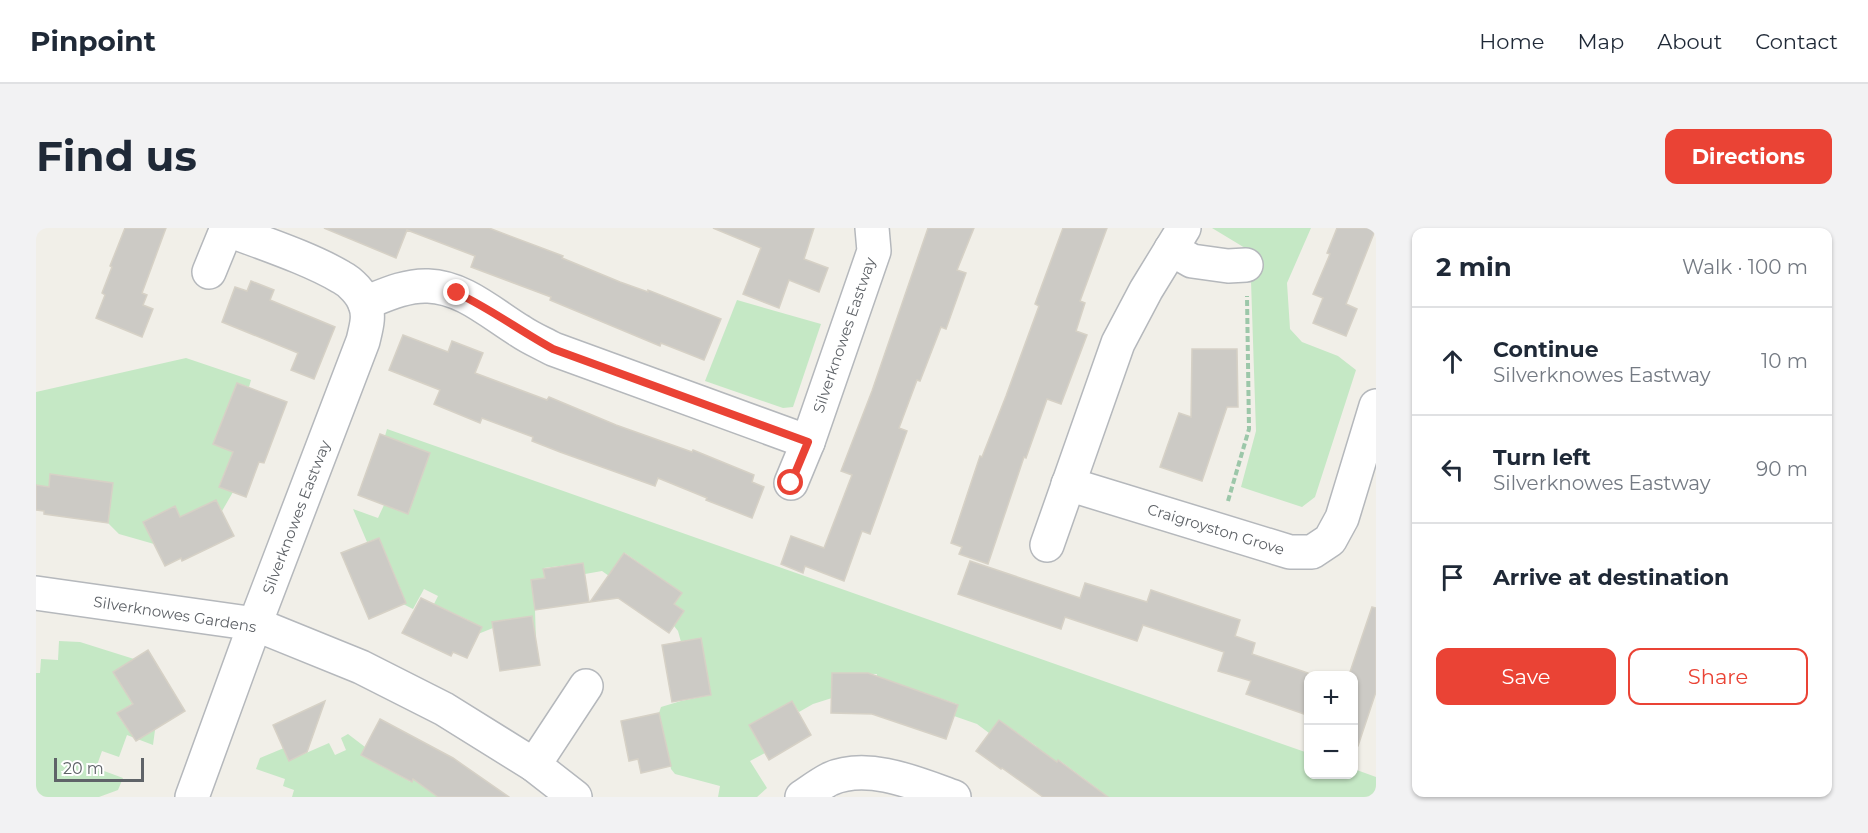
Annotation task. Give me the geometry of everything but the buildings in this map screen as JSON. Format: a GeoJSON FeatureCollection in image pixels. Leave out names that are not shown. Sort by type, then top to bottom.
{"type":"FeatureCollection","features":[{"type":"Feature","properties":{"kind":"street"},"geometry":{"type":"LineString","coordinates":[[209,272],[226,228],[335,273],[355,288],[365,303],[401,289],[429,286],[457,293],[484,306],[519,331],[553,349],[808,442]]}},
{"type":"Feature","properties":{"kind":"street","name":"Silverknowes Eastway"},"geometry":{"type":"LineString","coordinates":[[791,483],[808,442],[874,251],[872,228]]}},
{"type":"Feature","properties":{"kind":"street"},"geometry":{"type":"LineString","coordinates":[[1047,545],[1118,343],[1177,238],[1192,261],[1228,266],[1246,265]]}},
{"type":"Feature","properties":{"kind":"street","name":"Silverknowes Eastway"},"geometry":{"type":"LineString","coordinates":[[192,797],[363,340],[368,318],[365,303]]}},
{"type":"Feature","properties":{"kind":"street","name":"Craigroyston Grove"},"geometry":{"type":"LineString","coordinates":[[1068,484],[1290,552],[1312,552],[1330,540],[1342,518],[1376,406]]}},
{"type":"Feature","properties":{"kind":"street","name":"Silverknowes Gardens"},"geometry":{"type":"LineString","coordinates":[[36,593],[255,624],[361,667],[444,709],[534,765],[575,797]]}},
{"type":"Feature","properties":{"kind":"street"},"geometry":{"type":"LineString","coordinates":[[534,765],[586,686]]}},
{"type":"Feature","properties":{"kind":"street"},"geometry":{"type":"LineString","coordinates":[[802,797],[831,779],[854,773],[884,775],[954,797]]}},
{"type":"Feature","properties":{"kind":"path"},"geometry":{"type":"LineString","coordinates":[[1219,531],[1249,429],[1246,265]]}},
{"type":"Feature","properties":{"kind":"green space"},"geometry":{"type":"Polygon","coordinates":[[[1212,228],[1311,228],[1287,283],[1290,329],[1302,342],[1338,356],[1356,370],[1315,497],[1302,507],[1241,487],[1256,431],[1250,251],[1212,228]]]}},
{"type":"Feature","properties":{"kind":"green space"},"geometry":{"type":"Polygon","coordinates":[[[737,300],[821,324],[793,407],[783,408],[705,381],[737,300]]]}},
{"type":"Feature","properties":{"kind":"green space"},"geometry":{"type":"Polygon","coordinates":[[[186,358],[251,380],[249,387],[237,383],[213,444],[233,452],[219,486],[233,492],[222,511],[216,500],[180,517],[175,507],[154,544],[119,534],[108,523],[113,483],[50,475],[49,487],[36,485],[36,392],[186,358]]]}},
{"type":"Feature","properties":{"kind":"green space"},"geometry":{"type":"Polygon","coordinates":[[[387,429],[1304,752],[1304,779],[1358,779],[1358,770],[1376,777],[1376,797],[1092,797],[1098,789],[1059,760],[1049,774],[1036,746],[999,720],[989,733],[977,724],[954,716],[957,704],[906,687],[876,696],[877,674],[833,673],[832,698],[813,704],[799,712],[792,701],[749,725],[765,753],[750,761],[767,788],[757,797],[718,797],[720,786],[675,774],[671,769],[659,713],[661,707],[711,695],[701,639],[681,642],[674,626],[684,611],[674,604],[682,593],[625,553],[609,576],[602,571],[585,574],[583,563],[544,568],[545,578],[531,580],[536,642],[527,617],[492,622],[493,628],[478,634],[468,620],[434,604],[438,596],[424,589],[413,609],[401,603],[388,611],[383,598],[401,590],[379,538],[367,542],[353,509],[378,518],[384,505],[408,513],[430,453],[385,436],[387,429]]]}},
{"type":"Feature","properties":{"kind":"green space"},"geometry":{"type":"Polygon","coordinates":[[[59,641],[80,642],[134,659],[133,703],[121,711],[119,717],[124,724],[130,726],[148,719],[155,730],[153,745],[127,735],[119,757],[102,751],[96,768],[123,778],[118,790],[99,797],[36,797],[36,673],[40,673],[41,659],[58,660],[59,641]]]}},
{"type":"Feature","properties":{"kind":"green space"},"geometry":{"type":"Polygon","coordinates":[[[348,734],[365,747],[361,755],[411,782],[416,773],[438,797],[292,797],[294,790],[283,786],[285,779],[256,769],[260,758],[284,748],[290,760],[329,743],[335,755],[346,750],[341,738],[348,734]]]}},
{"type":"Feature","properties":{"kind":"route"},"geometry":{"type":"LineString","coordinates":[[457,293],[484,306],[519,331],[553,349],[808,442],[791,483]]}}]}
